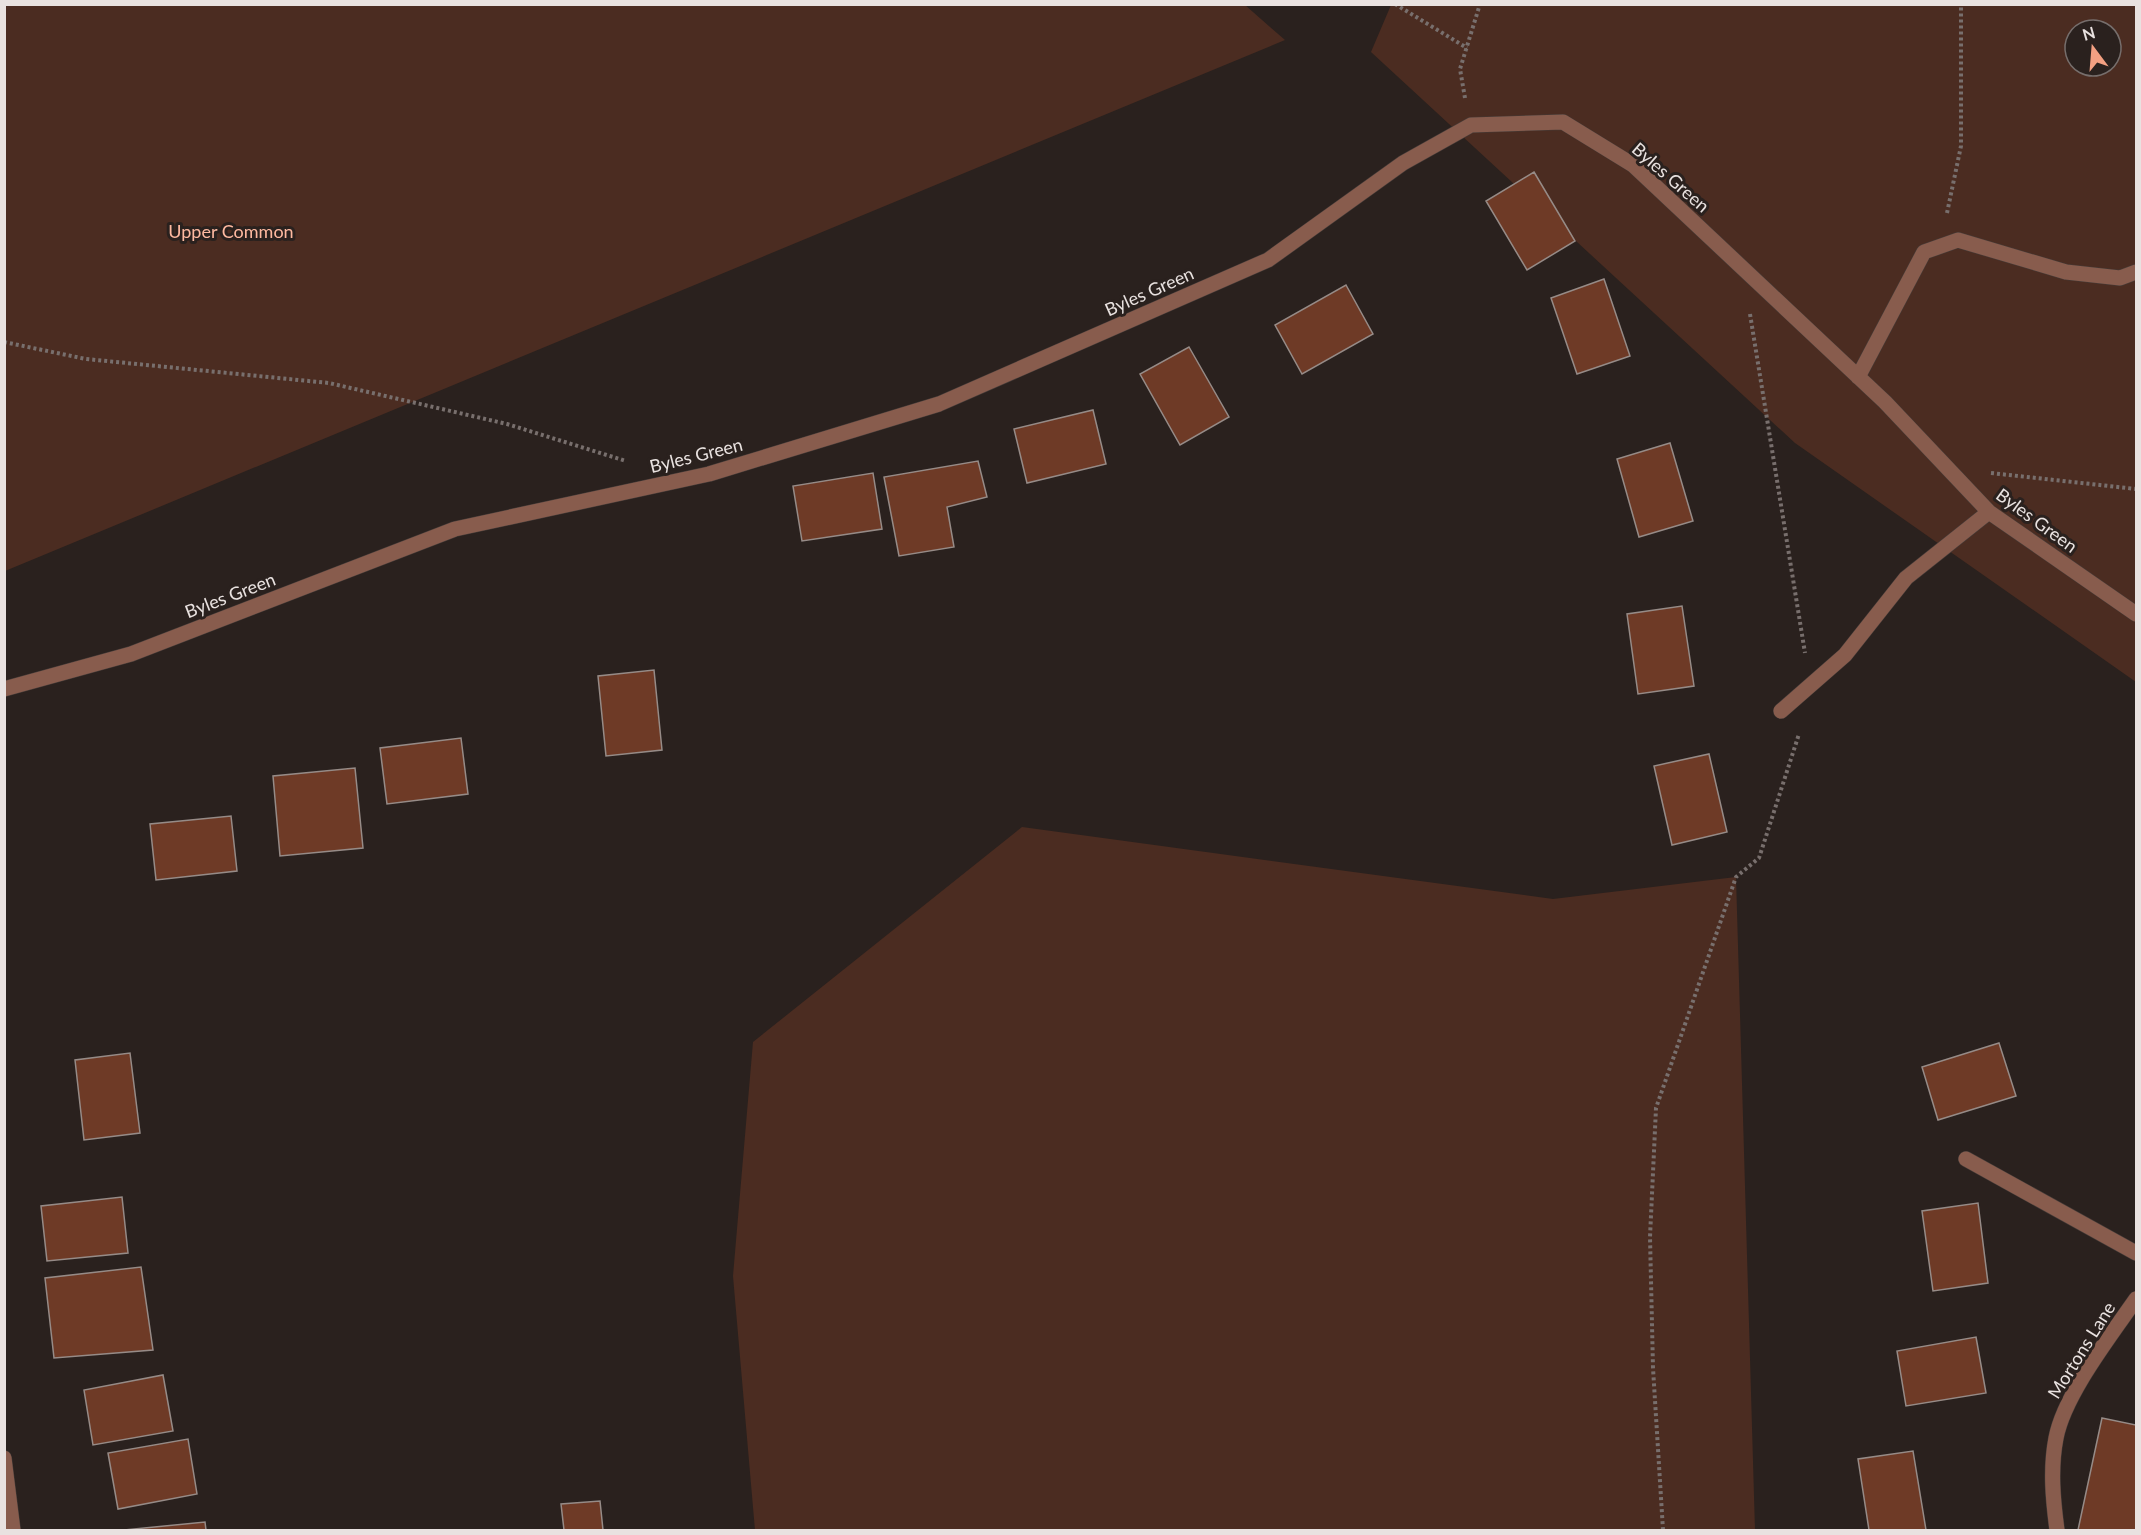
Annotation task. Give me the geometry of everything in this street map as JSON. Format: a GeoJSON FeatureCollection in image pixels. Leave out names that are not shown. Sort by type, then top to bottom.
{"type":"FeatureCollection","features":[{"type":"Feature","properties":{"kind":"street","name":"Byles Green"},"geometry":{"type":"LineString","coordinates":[[4,689],[131,654],[455,529],[709,474],[939,404],[1268,260],[1403,163],[1471,125],[1563,122],[1633,165],[1885,402],[1989,512],[2136,614]]}},
{"type":"Feature","properties":{"kind":"street"},"geometry":{"type":"LineString","coordinates":[[1858,377],[1924,252],[1958,240],[2066,272],[2120,278],[2136,272]]}},
{"type":"Feature","properties":{"kind":"street"},"geometry":{"type":"LineString","coordinates":[[1781,711],[1845,655],[1906,578],[1989,512]]}},
{"type":"Feature","properties":{"kind":"street"},"geometry":{"type":"LineString","coordinates":[[1966,1159],[2136,1253]]}},
{"type":"Feature","properties":{"kind":"street","name":"Mortons Lane"},"geometry":{"type":"LineString","coordinates":[[2058,1530],[2054,1503],[2053,1467],[2056,1437],[2066,1410],[2093,1361],[2136,1299]]}},
{"type":"Feature","properties":{"kind":"street"},"geometry":{"type":"LineString","coordinates":[[4,1458],[13,1530]]}},
{"type":"Feature","properties":{"kind":"path"},"geometry":{"type":"LineString","coordinates":[[1395,4],[1467,48]]}},
{"type":"Feature","properties":{"kind":"path"},"geometry":{"type":"LineString","coordinates":[[1471,125],[1460,69],[1480,4]]}},
{"type":"Feature","properties":{"kind":"path"},"geometry":{"type":"LineString","coordinates":[[1924,252],[1946,219],[1961,146],[1961,4]]}},
{"type":"Feature","properties":{"kind":"path"},"geometry":{"type":"LineString","coordinates":[[1663,1530],[1653,1368],[1650,1237],[1656,1107],[1736,877],[1758,858],[1802,725],[1810,686],[1743,268]]}},
{"type":"Feature","properties":{"kind":"path"},"geometry":{"type":"LineString","coordinates":[[4,342],[86,359],[329,383],[507,424],[629,462]]}},
{"type":"Feature","properties":{"kind":"path"},"geometry":{"type":"LineString","coordinates":[[1947,467],[2136,489]]}},
{"type":"Feature","properties":{"kind":"green space","name":"Upper Common"},"geometry":{"type":"Polygon","coordinates":[[[5,5],[1245,5],[1285,40],[5,571],[5,5]]]}},
{"type":"Feature","properties":{"kind":"green space"},"geometry":{"type":"Polygon","coordinates":[[[1391,5],[2136,5],[2136,682],[1795,443],[1371,52],[1391,5]]]}},
{"type":"Feature","properties":{"kind":"green space"},"geometry":{"type":"Polygon","coordinates":[[[1022,827],[1553,899],[1736,877],[1755,1530],[755,1530],[733,1276],[753,1042],[1022,827]]]}},
{"type":"Feature","properties":{"kind":"building"},"geometry":{"type":"Polygon","coordinates":[[[1534,172],[1575,241],[1527,270],[1486,201],[1534,172]]]}},
{"type":"Feature","properties":{"kind":"building"},"geometry":{"type":"Polygon","coordinates":[[[1604,279],[1630,356],[1577,374],[1551,298],[1604,279]]]}},
{"type":"Feature","properties":{"kind":"building"},"geometry":{"type":"Polygon","coordinates":[[[1346,285],[1373,334],[1302,374],[1275,325],[1346,285]]]}},
{"type":"Feature","properties":{"kind":"building"},"geometry":{"type":"Polygon","coordinates":[[[1189,347],[1229,417],[1180,445],[1140,374],[1189,347]]]}},
{"type":"Feature","properties":{"kind":"building"},"geometry":{"type":"Polygon","coordinates":[[[1093,410],[1106,464],[1027,483],[1014,429],[1093,410]]]}},
{"type":"Feature","properties":{"kind":"building"},"geometry":{"type":"Polygon","coordinates":[[[1670,443],[1693,521],[1639,537],[1617,459],[1670,443]]]}},
{"type":"Feature","properties":{"kind":"building"},"geometry":{"type":"Polygon","coordinates":[[[978,461],[987,497],[947,507],[954,547],[899,556],[884,477],[978,461]]]}},
{"type":"Feature","properties":{"kind":"building"},"geometry":{"type":"Polygon","coordinates":[[[873,473],[882,529],[802,541],[793,486],[873,473]]]}},
{"type":"Feature","properties":{"kind":"building"},"geometry":{"type":"Polygon","coordinates":[[[1682,606],[1694,686],[1638,694],[1627,614],[1682,606]]]}},
{"type":"Feature","properties":{"kind":"building"},"geometry":{"type":"Polygon","coordinates":[[[654,670],[662,750],[606,756],[598,676],[654,670]]]}},
{"type":"Feature","properties":{"kind":"building"},"geometry":{"type":"Polygon","coordinates":[[[461,738],[468,794],[387,804],[380,748],[461,738]]]}},
{"type":"Feature","properties":{"kind":"building"},"geometry":{"type":"Polygon","coordinates":[[[1709,754],[1727,832],[1672,845],[1654,766],[1709,754]]]}},
{"type":"Feature","properties":{"kind":"building"},"geometry":{"type":"Polygon","coordinates":[[[355,768],[363,848],[280,856],[273,776],[355,768]]]}},
{"type":"Feature","properties":{"kind":"building"},"geometry":{"type":"Polygon","coordinates":[[[231,816],[237,871],[156,880],[150,824],[231,816]]]}},
{"type":"Feature","properties":{"kind":"building"},"geometry":{"type":"Polygon","coordinates":[[[1999,1043],[2016,1096],[1938,1120],[1922,1067],[1999,1043]]]}},
{"type":"Feature","properties":{"kind":"building"},"geometry":{"type":"Polygon","coordinates":[[[130,1053],[140,1133],[84,1140],[75,1060],[130,1053]]]}},
{"type":"Feature","properties":{"kind":"building"},"geometry":{"type":"Polygon","coordinates":[[[122,1197],[128,1253],[47,1261],[41,1206],[122,1197]]]}},
{"type":"Feature","properties":{"kind":"building"},"geometry":{"type":"Polygon","coordinates":[[[1978,1203],[1988,1283],[1933,1291],[1922,1211],[1978,1203]]]}},
{"type":"Feature","properties":{"kind":"building"},"geometry":{"type":"Polygon","coordinates":[[[141,1267],[153,1350],[54,1358],[45,1278],[141,1267]]]}},
{"type":"Feature","properties":{"kind":"building"},"geometry":{"type":"Polygon","coordinates":[[[1976,1337],[1986,1393],[1906,1406],[1897,1351],[1976,1337]]]}},
{"type":"Feature","properties":{"kind":"building"},"geometry":{"type":"Polygon","coordinates":[[[163,1375],[173,1431],[93,1445],[84,1390],[163,1375]]]}},
{"type":"Feature","properties":{"kind":"building"},"geometry":{"type":"Polygon","coordinates":[[[2102,1418],[2136,1425],[2136,1530],[2078,1530],[2102,1418]]]}},
{"type":"Feature","properties":{"kind":"building"},"geometry":{"type":"Polygon","coordinates":[[[188,1439],[197,1494],[118,1509],[108,1453],[188,1439]]]}},
{"type":"Feature","properties":{"kind":"building"},"geometry":{"type":"Polygon","coordinates":[[[1913,1451],[1926,1530],[1869,1530],[1858,1459],[1913,1451]]]}},
{"type":"Feature","properties":{"kind":"building"},"geometry":{"type":"Polygon","coordinates":[[[600,1501],[603,1530],[564,1530],[561,1504],[600,1501]]]}},
{"type":"Feature","properties":{"kind":"building"},"geometry":{"type":"Polygon","coordinates":[[[205,1522],[206,1530],[124,1530],[205,1522]]]}}]}
